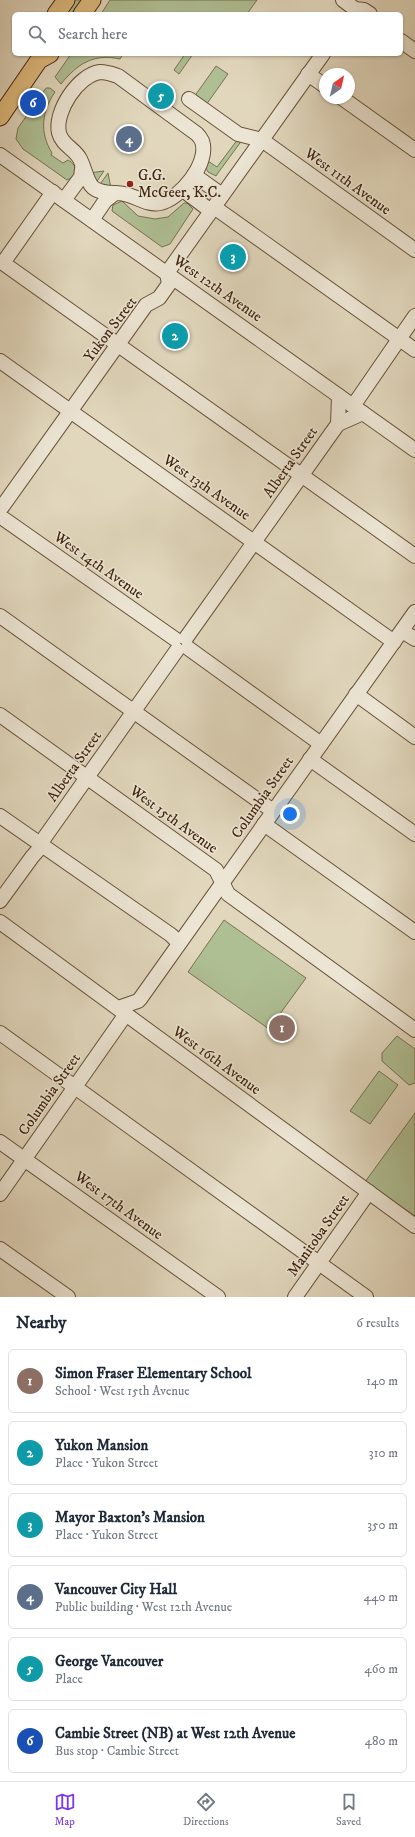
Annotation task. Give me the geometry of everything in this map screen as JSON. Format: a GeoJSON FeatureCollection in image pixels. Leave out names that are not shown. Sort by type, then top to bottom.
{"type":"FeatureCollection","features":[{"type":"Feature","properties":{"kind":"main road"},"geometry":{"type":"LineString","coordinates":[[57,12],[66,0]]}},
{"type":"Feature","properties":{"kind":"main road"},"geometry":{"type":"LineString","coordinates":[[83,12],[92,0]]}},
{"type":"Feature","properties":{"kind":"main road"},"geometry":{"type":"LineString","coordinates":[[0,117],[43,56]]}},
{"type":"Feature","properties":{"kind":"street"},"geometry":{"type":"LineString","coordinates":[[343,0],[356,8],[367,12]]}},
{"type":"Feature","properties":{"kind":"street"},"geometry":{"type":"LineString","coordinates":[[403,42],[415,51]]}},
{"type":"Feature","properties":{"kind":"street","name":"Yukon Street"},"geometry":{"type":"LineString","coordinates":[[1,513],[146,305],[159,298],[169,284],[167,273],[322,56]]}},
{"type":"Feature","properties":{"kind":"street"},"geometry":{"type":"LineString","coordinates":[[99,72],[109,72],[118,76],[197,134],[202,141],[203,152],[194,175],[183,190],[169,200],[159,203],[150,203],[130,194],[105,194],[95,189],[86,179],[80,159],[60,136],[58,126],[60,115],[70,96],[86,78],[99,72]]}},
{"type":"Feature","properties":{"kind":"street"},"geometry":{"type":"LineString","coordinates":[[308,74],[319,82]]}},
{"type":"Feature","properties":{"kind":"street"},"geometry":{"type":"LineString","coordinates":[[189,99],[238,134],[262,140]]}},
{"type":"Feature","properties":{"kind":"street"},"geometry":{"type":"LineString","coordinates":[[350,104],[415,150]]}},
{"type":"Feature","properties":{"kind":"street","name":"West 11th Avenue"},"geometry":{"type":"LineString","coordinates":[[262,140],[415,250]]}},
{"type":"Feature","properties":{"kind":"street","name":"West 12th Avenue"},"geometry":{"type":"LineString","coordinates":[[0,155],[415,450]]}},
{"type":"Feature","properties":{"kind":"street"},"geometry":{"type":"LineString","coordinates":[[82,169],[81,177],[59,196],[3,263],[415,556]]}},
{"type":"Feature","properties":{"kind":"street"},"geometry":{"type":"LineString","coordinates":[[194,175],[222,195]]}},
{"type":"Feature","properties":{"kind":"street"},"geometry":{"type":"LineString","coordinates":[[183,190],[213,209],[415,350]]}},
{"type":"Feature","properties":{"kind":"street"},"geometry":{"type":"LineString","coordinates":[[92,220],[105,201],[115,194]]}},
{"type":"Feature","properties":{"kind":"street"},"geometry":{"type":"LineString","coordinates":[[358,409],[399,339],[415,316]]}},
{"type":"Feature","properties":{"kind":"street","name":"West 13th Avenue"},"geometry":{"type":"LineString","coordinates":[[0,361],[255,542],[398,636],[415,639]]}},
{"type":"Feature","properties":{"kind":"street","name":"Alberta Street"},"geometry":{"type":"LineString","coordinates":[[338,424],[339,396]]}},
{"type":"Feature","properties":{"kind":"street","name":"Alberta Street"},"geometry":{"type":"LineString","coordinates":[[0,901],[32,856],[36,854],[40,844],[133,710],[255,542],[338,424],[358,409]]}},
{"type":"Feature","properties":{"kind":"street","name":"West 14th Avenue"},"geometry":{"type":"LineString","coordinates":[[1,513],[321,744]]}},
{"type":"Feature","properties":{"kind":"street","name":"Columbia Street"},"geometry":{"type":"LineString","coordinates":[[138,1001],[415,612]]}},
{"type":"Feature","properties":{"kind":"street"},"geometry":{"type":"LineString","coordinates":[[0,616],[273,811]]}},
{"type":"Feature","properties":{"kind":"street"},"geometry":{"type":"LineString","coordinates":[[356,694],[415,737]]}},
{"type":"Feature","properties":{"kind":"street","name":"West 15th Avenue"},"geometry":{"type":"LineString","coordinates":[[0,715],[216,870],[221,884],[231,896],[415,1030]]}},
{"type":"Feature","properties":{"kind":"street"},"geometry":{"type":"LineString","coordinates":[[310,759],[415,834]]}},
{"type":"Feature","properties":{"kind":"street"},"geometry":{"type":"LineString","coordinates":[[0,816],[171,935],[179,943]]}},
{"type":"Feature","properties":{"kind":"street"},"geometry":{"type":"LineString","coordinates":[[264,824],[415,932]]}},
{"type":"Feature","properties":{"kind":"street","name":"West 16th Avenue"},"geometry":{"type":"LineString","coordinates":[[0,922],[415,1226]]}},
{"type":"Feature","properties":{"kind":"street"},"geometry":{"type":"LineString","coordinates":[[127,1015],[138,1001]]}},
{"type":"Feature","properties":{"kind":"street"},"geometry":{"type":"LineString","coordinates":[[127,1015],[138,1001]]}},
{"type":"Feature","properties":{"kind":"street","name":"Columbia Street"},"geometry":{"type":"LineString","coordinates":[[0,1194],[127,1015]]}},
{"type":"Feature","properties":{"kind":"street"},"geometry":{"type":"LineString","coordinates":[[0,1033],[366,1297]]}},
{"type":"Feature","properties":{"kind":"street","name":"West 17th Avenue"},"geometry":{"type":"LineString","coordinates":[[0,1142],[218,1297]]}},
{"type":"Feature","properties":{"kind":"street","name":"Manitoba Street"},"geometry":{"type":"LineString","coordinates":[[295,1297],[369,1192]]}},
{"type":"Feature","properties":{"kind":"street"},"geometry":{"type":"LineString","coordinates":[[0,1249],[68,1297]]}},
{"type":"Feature","properties":{"kind":"green space"},"geometry":{"type":"Polygon","coordinates":[[[74,0],[81,0],[72,12],[65,12],[74,0]]]}},
{"type":"Feature","properties":{"kind":"green space"},"geometry":{"type":"Polygon","coordinates":[[[110,0],[257,0],[248,12],[102,12],[110,0]]]}},
{"type":"Feature","properties":{"kind":"green space"},"geometry":{"type":"Polygon","coordinates":[[[70,56],[122,56],[120,59],[102,58],[87,62],[73,71],[61,84],[55,77],[70,56]]]}},
{"type":"Feature","properties":{"kind":"green space"},"geometry":{"type":"Polygon","coordinates":[[[184,56],[192,56],[179,74],[174,70],[184,56]]]}},
{"type":"Feature","properties":{"kind":"green space"},"geometry":{"type":"Polygon","coordinates":[[[216,66],[228,74],[206,105],[194,97],[216,66]]]}},
{"type":"Feature","properties":{"kind":"green space"},"geometry":{"type":"Polygon","coordinates":[[[46,88],[50,88],[55,92],[45,114],[45,137],[52,153],[51,155],[63,163],[68,160],[74,165],[75,173],[67,180],[23,149],[16,139],[18,128],[46,88]]]}},
{"type":"Feature","properties":{"kind":"green space"},"geometry":{"type":"Polygon","coordinates":[[[238,139],[240,143],[216,176],[208,172],[206,168],[208,161],[217,167],[238,139]]]}},
{"type":"Feature","properties":{"kind":"green space"},"geometry":{"type":"Polygon","coordinates":[[[104,171],[95,184],[89,173],[104,171]]]}},
{"type":"Feature","properties":{"kind":"green space"},"geometry":{"type":"Polygon","coordinates":[[[108,173],[111,188],[98,187],[108,173]]]}},
{"type":"Feature","properties":{"kind":"green space"},"geometry":{"type":"Polygon","coordinates":[[[122,201],[138,216],[155,219],[168,217],[184,203],[187,203],[193,209],[170,244],[162,247],[112,211],[113,205],[122,201]]]}},
{"type":"Feature","properties":{"kind":"green space"},"geometry":{"type":"Polygon","coordinates":[[[224,920],[306,978],[269,1029],[188,972],[224,920]]]}},
{"type":"Feature","properties":{"kind":"green space"},"geometry":{"type":"Polygon","coordinates":[[[397,1036],[415,1049],[415,1083],[409,1085],[382,1061],[382,1053],[397,1036]]]}},
{"type":"Feature","properties":{"kind":"green space"},"geometry":{"type":"Polygon","coordinates":[[[379,1071],[398,1085],[370,1124],[350,1111],[379,1071]]]}},
{"type":"Feature","properties":{"kind":"green space"},"geometry":{"type":"Polygon","coordinates":[[[415,1113],[415,1216],[365,1182],[415,1113]]]}},
{"type":"Feature","properties":{"kind":"place","name":"George Vancouver"},"geometry":{"type":"Point","coordinates":[161,96]}},
{"type":"Feature","properties":{"kind":"place","name":"Cambie Street (NB) at West 12th Avenue"},"geometry":{"type":"Point","coordinates":[33,103]}},
{"type":"Feature","properties":{"kind":"place","name":"Vancouver City Hall"},"geometry":{"type":"Point","coordinates":[129,139]}},
{"type":"Feature","properties":{"kind":"place","name":"G.G. McGeer, K.C."},"geometry":{"type":"Point","coordinates":[130,184]}},
{"type":"Feature","properties":{"kind":"place","name":"Mayor Baxton's Mansion"},"geometry":{"type":"Point","coordinates":[233,257]}},
{"type":"Feature","properties":{"kind":"place","name":"Yukon Mansion"},"geometry":{"type":"Point","coordinates":[175,336]}},
{"type":"Feature","properties":{"kind":"place","name":"Simon Fraser Elementary School"},"geometry":{"type":"Point","coordinates":[282,1028]}}]}
